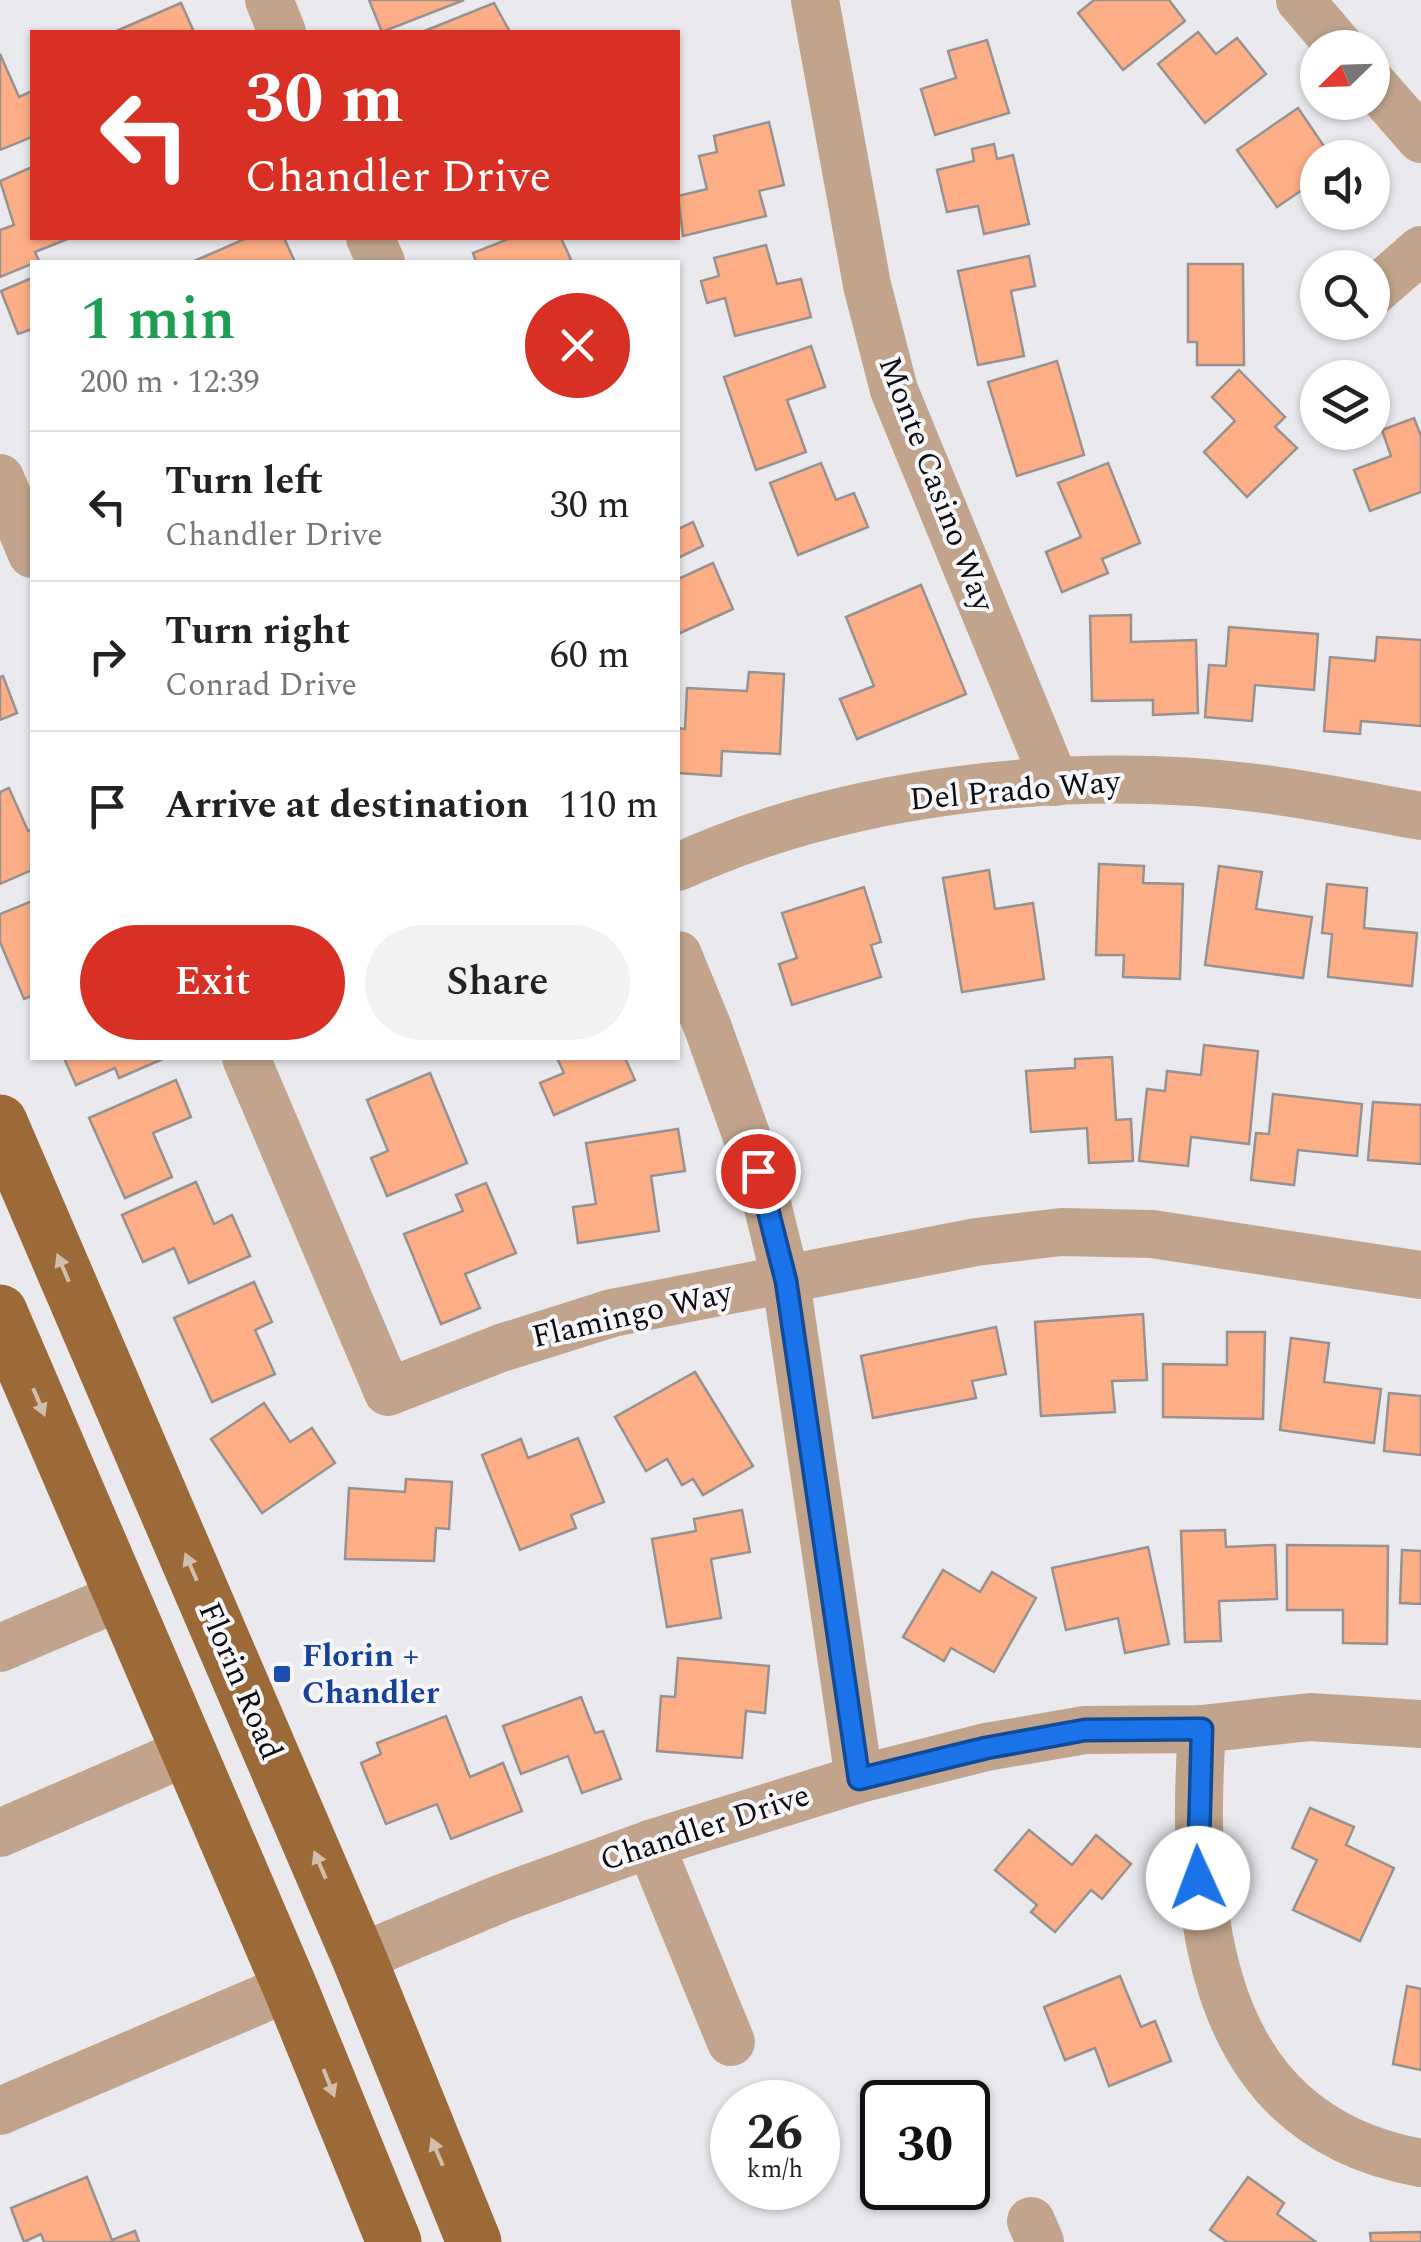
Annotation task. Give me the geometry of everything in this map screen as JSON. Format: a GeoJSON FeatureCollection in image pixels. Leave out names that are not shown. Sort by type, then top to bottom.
{"type":"FeatureCollection","features":[{"type":"Feature","properties":{"kind":"main road","name":"Florin Road"},"geometry":{"type":"LineString","coordinates":[[0,1122],[360,1958],[474,2242]]}},
{"type":"Feature","properties":{"kind":"main road"},"geometry":{"type":"LineString","coordinates":[[0,1312],[290,1986],[378,2237]]}},
{"type":"Feature","properties":{"kind":"main road"},"geometry":{"type":"LineString","coordinates":[[251,1896],[360,1958]]}},
{"type":"Feature","properties":{"kind":"main road"},"geometry":{"type":"LineString","coordinates":[[290,1986],[396,2053]]}},
{"type":"Feature","properties":{"kind":"street"},"geometry":{"type":"LineString","coordinates":[[268,0],[281,30]]}},
{"type":"Feature","properties":{"kind":"street","name":"Monte Casino Way"},"geometry":{"type":"LineString","coordinates":[[815,0],[867,285],[894,390],[1055,782]]}},
{"type":"Feature","properties":{"kind":"street"},"geometry":{"type":"LineString","coordinates":[[1300,0],[1326,30]]}},
{"type":"Feature","properties":{"kind":"street"},"geometry":{"type":"LineString","coordinates":[[1390,104],[1421,139]]}},
{"type":"Feature","properties":{"kind":"street"},"geometry":{"type":"LineString","coordinates":[[1390,277],[1421,250]]}},
{"type":"Feature","properties":{"kind":"street"},"geometry":{"type":"LineString","coordinates":[[0,478],[30,549]]}},
{"type":"Feature","properties":{"kind":"street","name":"Del Prado Way"},"geometry":{"type":"LineString","coordinates":[[680,866],[736,840],[861,807],[1055,782],[1139,780],[1269,790],[1421,816]]}},
{"type":"Feature","properties":{"kind":"street"},"geometry":{"type":"LineString","coordinates":[[680,961],[758,1171],[786,1281],[859,1779]]}},
{"type":"Feature","properties":{"kind":"street","name":"Flamingo Way"},"geometry":{"type":"LineString","coordinates":[[247,1060],[388,1392],[501,1348],[612,1313],[976,1242],[1061,1232],[1167,1236],[1421,1275]]}},
{"type":"Feature","properties":{"kind":"street"},"geometry":{"type":"LineString","coordinates":[[0,1648],[122,1596]]}},
{"type":"Feature","properties":{"kind":"street","name":"Chandler Drive"},"geometry":{"type":"LineString","coordinates":[[360,1958],[502,1898],[650,1844],[859,1779],[986,1748],[1085,1730],[1202,1729],[1310,1717],[1421,1724]]}},
{"type":"Feature","properties":{"kind":"street"},"geometry":{"type":"LineString","coordinates":[[1202,1729],[1196,1834],[1204,1922],[1228,2010],[1246,2047],[1270,2082],[1334,2134],[1372,2152],[1421,2163]]}},
{"type":"Feature","properties":{"kind":"street"},"geometry":{"type":"LineString","coordinates":[[0,1833],[189,1751]]}},
{"type":"Feature","properties":{"kind":"street"},"geometry":{"type":"LineString","coordinates":[[650,1844],[731,2042]]}},
{"type":"Feature","properties":{"kind":"street"},"geometry":{"type":"LineString","coordinates":[[2,2104],[290,1986]]}},
{"type":"Feature","properties":{"kind":"building"},"geometry":{"type":"Polygon","coordinates":[[[369,0],[464,0],[387,30],[381,30],[369,0]]]}},
{"type":"Feature","properties":{"kind":"building"},"geometry":{"type":"Polygon","coordinates":[[[1094,0],[1169,0],[1185,21],[1123,70],[1078,13],[1094,0]]]}},
{"type":"Feature","properties":{"kind":"building"},"geometry":{"type":"Polygon","coordinates":[[[181,3],[193,30],[119,30],[181,3]]]}},
{"type":"Feature","properties":{"kind":"building"},"geometry":{"type":"Polygon","coordinates":[[[494,3],[509,30],[427,30],[494,3]]]}},
{"type":"Feature","properties":{"kind":"building"},"geometry":{"type":"Polygon","coordinates":[[[1198,32],[1216,54],[1237,38],[1266,74],[1205,123],[1158,64],[1198,32]]]}},
{"type":"Feature","properties":{"kind":"building"},"geometry":{"type":"Polygon","coordinates":[[[987,40],[1009,113],[935,135],[921,89],[956,78],[948,51],[987,40]]]}},
{"type":"Feature","properties":{"kind":"building"},"geometry":{"type":"Polygon","coordinates":[[[0,54],[19,97],[30,92],[30,138],[0,150],[0,54]]]}},
{"type":"Feature","properties":{"kind":"building"},"geometry":{"type":"Polygon","coordinates":[[[1298,108],[1300,120],[1306,120],[1320,140],[1300,140],[1300,191],[1277,207],[1237,150],[1298,108]]]}},
{"type":"Feature","properties":{"kind":"building"},"geometry":{"type":"Polygon","coordinates":[[[769,122],[784,185],[759,191],[766,216],[683,236],[680,196],[707,189],[699,156],[717,152],[714,136],[769,122]]]}},
{"type":"Feature","properties":{"kind":"building"},"geometry":{"type":"Polygon","coordinates":[[[994,144],[997,159],[1013,155],[1029,224],[984,234],[978,206],[947,212],[937,170],[974,161],[972,149],[994,144]]]}},
{"type":"Feature","properties":{"kind":"building"},"geometry":{"type":"Polygon","coordinates":[[[30,168],[30,240],[65,240],[35,252],[39,260],[30,260],[30,265],[0,277],[0,230],[14,225],[0,181],[30,168]]]}},
{"type":"Feature","properties":{"kind":"building"},"geometry":{"type":"Polygon","coordinates":[[[242,240],[285,240],[294,260],[197,260],[242,240]]]}},
{"type":"Feature","properties":{"kind":"building"},"geometry":{"type":"Polygon","coordinates":[[[506,240],[562,240],[571,260],[475,260],[473,253],[506,240]]]}},
{"type":"Feature","properties":{"kind":"building"},"geometry":{"type":"Polygon","coordinates":[[[766,245],[777,284],[801,279],[811,317],[735,336],[725,298],[707,303],[701,281],[719,276],[714,258],[766,245]]]}},
{"type":"Feature","properties":{"kind":"building"},"geometry":{"type":"Polygon","coordinates":[[[1029,256],[1035,286],[1011,291],[1024,356],[978,365],[958,271],[1029,256]]]}},
{"type":"Feature","properties":{"kind":"building"},"geometry":{"type":"Polygon","coordinates":[[[1188,264],[1243,264],[1244,365],[1197,365],[1197,342],[1188,342],[1188,264]]]}},
{"type":"Feature","properties":{"kind":"building"},"geometry":{"type":"Polygon","coordinates":[[[30,279],[30,330],[18,334],[1,291],[30,279]]]}},
{"type":"Feature","properties":{"kind":"building"},"geometry":{"type":"Polygon","coordinates":[[[811,346],[825,387],[787,400],[806,452],[756,470],[724,377],[811,346]]]}},
{"type":"Feature","properties":{"kind":"building"},"geometry":{"type":"Polygon","coordinates":[[[1057,361],[1084,455],[1017,476],[988,382],[1057,361]]]}},
{"type":"Feature","properties":{"kind":"building"},"geometry":{"type":"Polygon","coordinates":[[[1239,370],[1285,417],[1275,427],[1297,448],[1247,497],[1204,452],[1235,421],[1212,397],[1239,370]]]}},
{"type":"Feature","properties":{"kind":"building"},"geometry":{"type":"Polygon","coordinates":[[[1414,418],[1421,436],[1421,492],[1370,511],[1354,470],[1391,456],[1390,427],[1414,418]]]}},
{"type":"Feature","properties":{"kind":"building"},"geometry":{"type":"Polygon","coordinates":[[[821,463],[836,500],[854,493],[868,527],[798,555],[770,483],[821,463]]]}},
{"type":"Feature","properties":{"kind":"building"},"geometry":{"type":"Polygon","coordinates":[[[1108,463],[1140,543],[1102,559],[1108,573],[1062,592],[1046,552],[1081,537],[1058,483],[1108,463]]]}},
{"type":"Feature","properties":{"kind":"building"},"geometry":{"type":"Polygon","coordinates":[[[693,522],[703,546],[680,557],[680,528],[693,522]]]}},
{"type":"Feature","properties":{"kind":"building"},"geometry":{"type":"Polygon","coordinates":[[[713,563],[733,609],[680,633],[680,578],[713,563]]]}},
{"type":"Feature","properties":{"kind":"building"},"geometry":{"type":"Polygon","coordinates":[[[921,585],[966,694],[857,739],[840,699],[874,686],[846,617],[921,585]]]}},
{"type":"Feature","properties":{"kind":"building"},"geometry":{"type":"Polygon","coordinates":[[[1131,615],[1131,642],[1196,640],[1198,713],[1153,715],[1153,700],[1092,701],[1090,616],[1131,615]]]}},
{"type":"Feature","properties":{"kind":"building"},"geometry":{"type":"Polygon","coordinates":[[[1229,627],[1318,634],[1314,690],[1255,685],[1252,721],[1205,717],[1209,665],[1226,666],[1229,627]]]}},
{"type":"Feature","properties":{"kind":"building"},"geometry":{"type":"Polygon","coordinates":[[[1377,637],[1421,640],[1421,726],[1361,721],[1360,734],[1324,731],[1330,657],[1375,661],[1377,637]]]}},
{"type":"Feature","properties":{"kind":"building"},"geometry":{"type":"Polygon","coordinates":[[[749,672],[784,674],[780,754],[722,751],[721,776],[680,773],[680,728],[685,729],[687,688],[747,691],[749,672]]]}},
{"type":"Feature","properties":{"kind":"building"},"geometry":{"type":"Polygon","coordinates":[[[3,676],[17,713],[0,720],[0,677],[3,676]]]}},
{"type":"Feature","properties":{"kind":"building"},"geometry":{"type":"Polygon","coordinates":[[[9,788],[30,830],[30,871],[0,884],[0,792],[9,788]]]}},
{"type":"Feature","properties":{"kind":"building"},"geometry":{"type":"Polygon","coordinates":[[[1099,864],[1144,866],[1143,883],[1183,884],[1180,979],[1123,977],[1124,955],[1096,955],[1099,864]]]}},
{"type":"Feature","properties":{"kind":"building"},"geometry":{"type":"Polygon","coordinates":[[[1219,866],[1262,872],[1256,909],[1312,917],[1303,978],[1205,965],[1219,866]]]}},
{"type":"Feature","properties":{"kind":"building"},"geometry":{"type":"Polygon","coordinates":[[[989,870],[995,909],[1033,903],[1044,979],[962,992],[943,878],[989,870]]]}},
{"type":"Feature","properties":{"kind":"building"},"geometry":{"type":"Polygon","coordinates":[[[1327,884],[1367,888],[1364,928],[1417,933],[1412,986],[1328,977],[1332,934],[1322,933],[1327,884]]]}},
{"type":"Feature","properties":{"kind":"building"},"geometry":{"type":"Polygon","coordinates":[[[864,887],[881,942],[871,945],[881,977],[792,1005],[779,964],[797,958],[782,913],[864,887]]]}},
{"type":"Feature","properties":{"kind":"building"},"geometry":{"type":"Polygon","coordinates":[[[30,902],[30,997],[24,999],[0,942],[0,914],[30,902]]]}},
{"type":"Feature","properties":{"kind":"building"},"geometry":{"type":"Polygon","coordinates":[[[1204,1045],[1258,1051],[1249,1144],[1191,1137],[1188,1166],[1139,1161],[1147,1089],[1165,1091],[1167,1071],[1201,1075],[1204,1045]]]}},
{"type":"Feature","properties":{"kind":"building"},"geometry":{"type":"Polygon","coordinates":[[[1112,1057],[1116,1120],[1131,1119],[1133,1161],[1089,1163],[1087,1128],[1031,1132],[1026,1071],[1075,1068],[1075,1059],[1112,1057]]]}},
{"type":"Feature","properties":{"kind":"building"},"geometry":{"type":"Polygon","coordinates":[[[65,1060],[160,1060],[119,1078],[115,1068],[76,1085],[65,1060]]]}},
{"type":"Feature","properties":{"kind":"building"},"geometry":{"type":"Polygon","coordinates":[[[558,1060],[626,1060],[635,1080],[554,1115],[540,1083],[564,1073],[558,1060]]]}},
{"type":"Feature","properties":{"kind":"building"},"geometry":{"type":"Polygon","coordinates":[[[430,1073],[467,1163],[387,1196],[371,1158],[388,1151],[367,1100],[430,1073]]]}},
{"type":"Feature","properties":{"kind":"building"},"geometry":{"type":"Polygon","coordinates":[[[176,1080],[191,1117],[153,1133],[172,1177],[125,1198],[89,1118],[176,1080]]]}},
{"type":"Feature","properties":{"kind":"building"},"geometry":{"type":"Polygon","coordinates":[[[1273,1094],[1362,1104],[1357,1156],[1298,1150],[1294,1185],[1251,1180],[1256,1133],[1269,1134],[1273,1094]]]}},
{"type":"Feature","properties":{"kind":"building"},"geometry":{"type":"Polygon","coordinates":[[[1373,1102],[1421,1105],[1421,1164],[1368,1160],[1373,1102]]]}},
{"type":"Feature","properties":{"kind":"building"},"geometry":{"type":"Polygon","coordinates":[[[678,1129],[685,1171],[651,1176],[659,1231],[578,1243],[573,1207],[596,1204],[586,1143],[678,1129]]]}},
{"type":"Feature","properties":{"kind":"building"},"geometry":{"type":"Polygon","coordinates":[[[196,1182],[214,1224],[232,1215],[250,1256],[189,1283],[174,1248],[143,1262],[122,1215],[196,1182]]]}},
{"type":"Feature","properties":{"kind":"building"},"geometry":{"type":"Polygon","coordinates":[[[486,1183],[516,1253],[465,1274],[480,1308],[441,1324],[404,1234],[463,1211],[456,1195],[486,1183]]]}},
{"type":"Feature","properties":{"kind":"building"},"geometry":{"type":"Polygon","coordinates":[[[254,1282],[272,1322],[255,1330],[275,1374],[212,1402],[174,1318],[254,1282]]]}},
{"type":"Feature","properties":{"kind":"building"},"geometry":{"type":"Polygon","coordinates":[[[1143,1314],[1147,1380],[1112,1381],[1115,1412],[1041,1416],[1035,1322],[1143,1314]]]}},
{"type":"Feature","properties":{"kind":"building"},"geometry":{"type":"Polygon","coordinates":[[[996,1327],[1006,1374],[972,1381],[976,1398],[873,1418],[861,1356],[996,1327]]]}},
{"type":"Feature","properties":{"kind":"building"},"geometry":{"type":"Polygon","coordinates":[[[1227,1332],[1265,1332],[1263,1419],[1163,1417],[1163,1364],[1227,1365],[1227,1332]]]}},
{"type":"Feature","properties":{"kind":"building"},"geometry":{"type":"Polygon","coordinates":[[[1291,1338],[1329,1343],[1324,1382],[1381,1389],[1374,1443],[1280,1430],[1291,1338]]]}},
{"type":"Feature","properties":{"kind":"building"},"geometry":{"type":"Polygon","coordinates":[[[695,1372],[753,1466],[703,1495],[693,1479],[682,1485],[667,1459],[646,1471],[615,1417],[695,1372]]]}},
{"type":"Feature","properties":{"kind":"building"},"geometry":{"type":"Polygon","coordinates":[[[1389,1393],[1421,1396],[1421,1455],[1384,1451],[1389,1393]]]}},
{"type":"Feature","properties":{"kind":"building"},"geometry":{"type":"Polygon","coordinates":[[[264,1403],[290,1442],[312,1428],[335,1463],[262,1513],[211,1439],[264,1403]]]}},
{"type":"Feature","properties":{"kind":"building"},"geometry":{"type":"Polygon","coordinates":[[[578,1438],[604,1502],[571,1515],[576,1528],[520,1550],[482,1455],[521,1439],[528,1458],[578,1438]]]}},
{"type":"Feature","properties":{"kind":"building"},"geometry":{"type":"Polygon","coordinates":[[[406,1479],[452,1482],[449,1529],[436,1528],[434,1561],[345,1559],[349,1488],[405,1492],[406,1479]]]}},
{"type":"Feature","properties":{"kind":"building"},"geometry":{"type":"Polygon","coordinates":[[[742,1510],[750,1552],[711,1559],[721,1618],[667,1627],[652,1539],[696,1531],[694,1519],[742,1510]]]}},
{"type":"Feature","properties":{"kind":"building"},"geometry":{"type":"Polygon","coordinates":[[[1225,1530],[1226,1547],[1275,1545],[1277,1599],[1219,1601],[1221,1641],[1185,1642],[1181,1531],[1225,1530]]]}},
{"type":"Feature","properties":{"kind":"building"},"geometry":{"type":"Polygon","coordinates":[[[1287,1545],[1388,1546],[1387,1644],[1343,1643],[1343,1610],[1287,1610],[1287,1545]]]}},
{"type":"Feature","properties":{"kind":"building"},"geometry":{"type":"Polygon","coordinates":[[[1148,1547],[1169,1644],[1125,1653],[1118,1618],[1066,1630],[1052,1568],[1148,1547]]]}},
{"type":"Feature","properties":{"kind":"building"},"geometry":{"type":"Polygon","coordinates":[[[1402,1550],[1421,1551],[1421,1604],[1400,1603],[1402,1550]]]}},
{"type":"Feature","properties":{"kind":"building"},"geometry":{"type":"Polygon","coordinates":[[[943,1570],[980,1592],[992,1572],[1036,1598],[994,1672],[951,1648],[944,1661],[903,1637],[943,1570]]]}},
{"type":"Feature","properties":{"kind":"building"},"geometry":{"type":"Polygon","coordinates":[[[678,1658],[769,1666],[765,1713],[746,1711],[742,1758],[657,1751],[661,1696],[675,1697],[678,1658]]]}},
{"type":"Feature","properties":{"kind":"building"},"geometry":{"type":"Polygon","coordinates":[[[581,1697],[595,1733],[603,1731],[621,1779],[582,1793],[568,1756],[521,1774],[503,1726],[581,1697]]]}},
{"type":"Feature","properties":{"kind":"building"},"geometry":{"type":"Polygon","coordinates":[[[446,1716],[470,1777],[503,1763],[522,1811],[451,1839],[437,1804],[386,1824],[361,1763],[381,1754],[377,1743],[446,1716]]]}},
{"type":"Feature","properties":{"kind":"building"},"geometry":{"type":"Polygon","coordinates":[[[1310,1808],[1354,1827],[1346,1845],[1394,1868],[1360,1941],[1293,1910],[1317,1860],[1292,1848],[1310,1808]]]}},
{"type":"Feature","properties":{"kind":"building"},"geometry":{"type":"Polygon","coordinates":[[[1029,1830],[1072,1865],[1096,1835],[1131,1864],[1102,1899],[1091,1890],[1055,1932],[1031,1912],[1037,1905],[995,1870],[1029,1830]]]}},
{"type":"Feature","properties":{"kind":"building"},"geometry":{"type":"Polygon","coordinates":[[[1120,1976],[1141,2027],[1155,2021],[1171,2061],[1109,2086],[1095,2048],[1065,2060],[1044,2007],[1120,1976]]]}},
{"type":"Feature","properties":{"kind":"building"},"geometry":{"type":"Polygon","coordinates":[[[1407,1986],[1421,1989],[1421,2070],[1393,2064],[1407,1986]]]}},
{"type":"Feature","properties":{"kind":"building"},"geometry":{"type":"Polygon","coordinates":[[[87,2177],[112,2240],[135,2231],[139,2242],[44,2242],[41,2234],[24,2242],[11,2208],[87,2177]]]}},
{"type":"Feature","properties":{"kind":"building"},"geometry":{"type":"Polygon","coordinates":[[[1248,2177],[1284,2203],[1277,2214],[1316,2242],[1227,2242],[1210,2230],[1248,2177]]]}},
{"type":"Feature","properties":{"kind":"building"},"geometry":{"type":"Polygon","coordinates":[[[1421,2232],[1421,2242],[1371,2242],[1370,2233],[1421,2232]]]}},
{"type":"Feature","properties":{"kind":"place","name":"Florin + Chandler"},"geometry":{"type":"Point","coordinates":[282,1674]}},
{"type":"Feature","properties":{"kind":"route"},"geometry":{"type":"LineString","coordinates":[[758,1171],[786,1281],[859,1779],[986,1748],[1085,1730],[1202,1729],[1196,1834],[1198,1878]]}}]}
